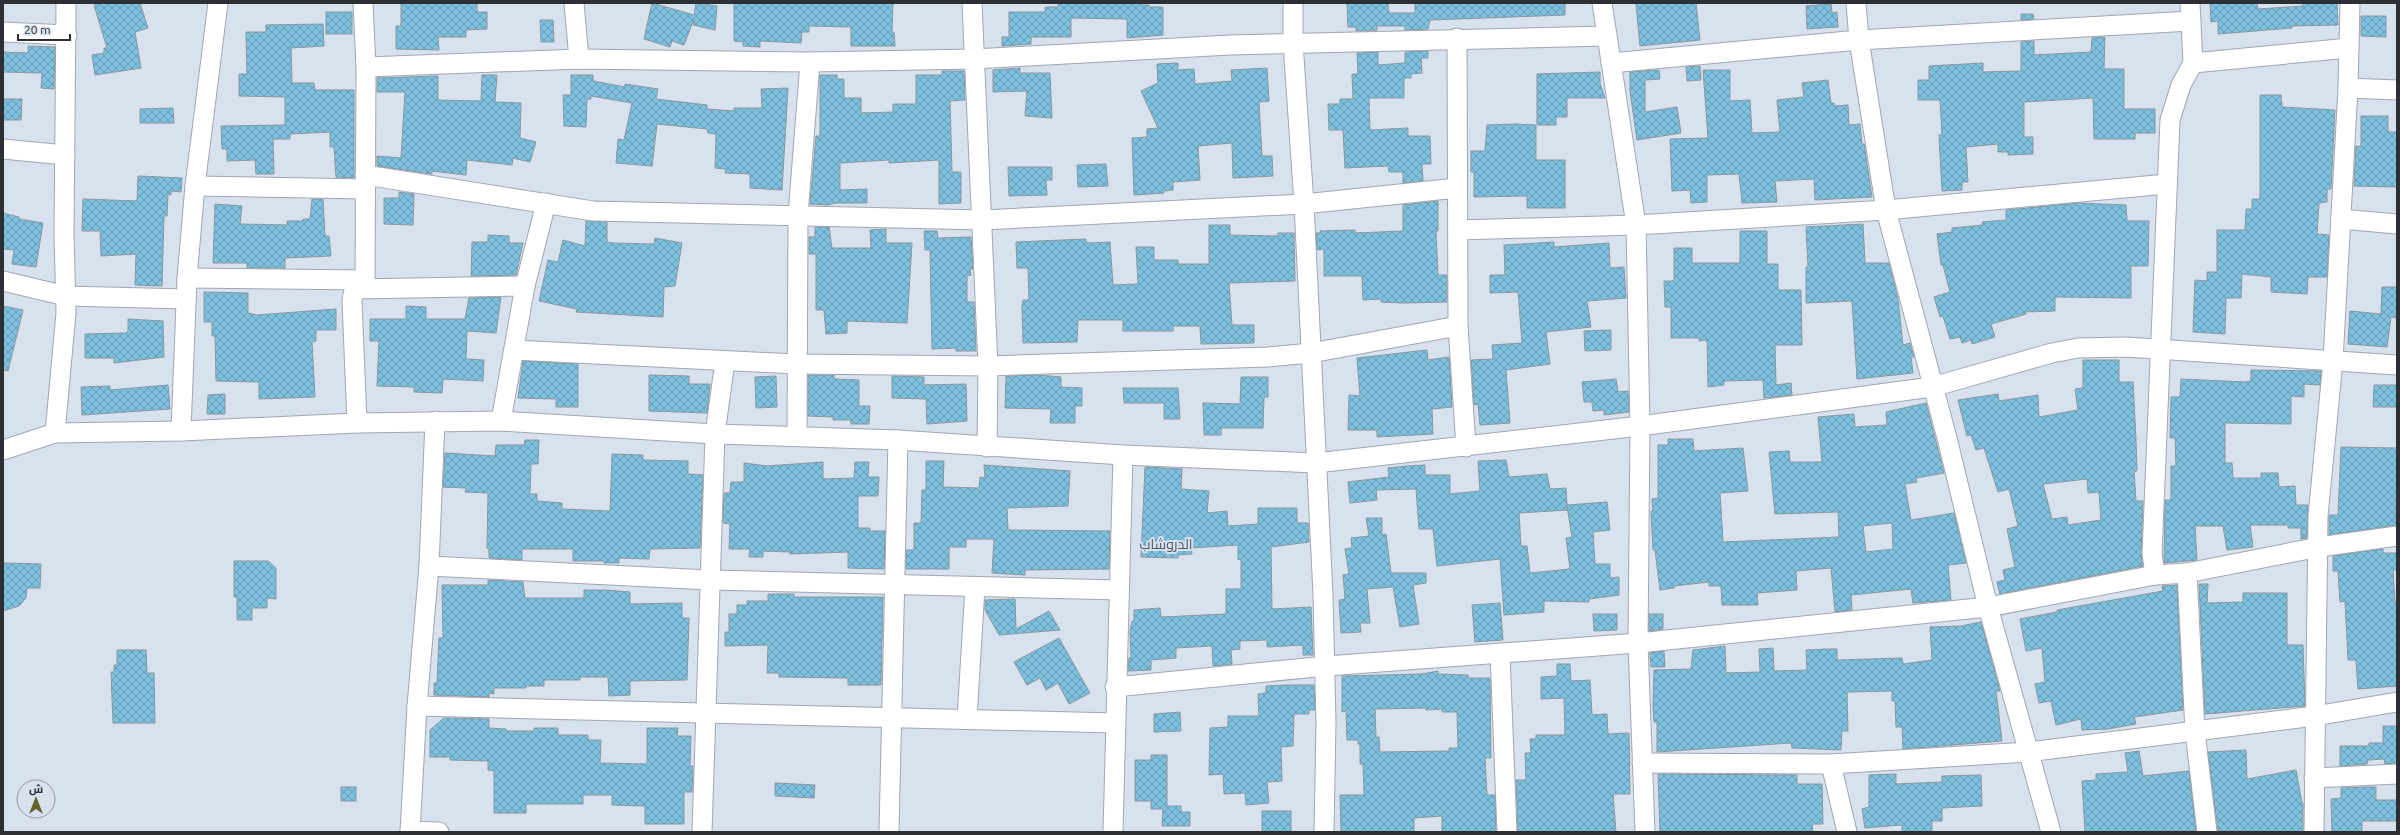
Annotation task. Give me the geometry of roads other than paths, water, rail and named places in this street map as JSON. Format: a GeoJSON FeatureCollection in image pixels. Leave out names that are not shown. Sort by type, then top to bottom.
{"type":"FeatureCollection","features":[{"type":"Feature","properties":{"kind":"street"},"geometry":{"type":"LineString","coordinates":[[55,433],[66,296],[66,3]]}},
{"type":"Feature","properties":{"kind":"street"},"geometry":{"type":"LineString","coordinates":[[181,431],[187,278],[195,186],[218,3]]}},
{"type":"Feature","properties":{"kind":"street"},"geometry":{"type":"LineString","coordinates":[[363,3],[366,67],[365,284]]}},
{"type":"Feature","properties":{"kind":"street"},"geometry":{"type":"LineString","coordinates":[[574,3],[579,59]]}},
{"type":"Feature","properties":{"kind":"street"},"geometry":{"type":"LineString","coordinates":[[972,3],[983,220],[988,366],[987,446]]}},
{"type":"Feature","properties":{"kind":"street"},"geometry":{"type":"LineString","coordinates":[[1293,3],[1293,43],[1304,204],[1326,666],[1324,832]]}},
{"type":"Feature","properties":{"kind":"street"},"geometry":{"type":"LineString","coordinates":[[1602,3],[1636,225],[1640,426],[1638,643],[1645,832]]}},
{"type":"Feature","properties":{"kind":"street"},"geometry":{"type":"LineString","coordinates":[[1856,3],[1859,40],[1886,210],[1988,608],[2028,752],[2036,772],[2051,832]]}},
{"type":"Feature","properties":{"kind":"street"},"geometry":{"type":"LineString","coordinates":[[2314,832],[2320,478],[2333,361],[2348,88],[2350,3]]}},
{"type":"Feature","properties":{"kind":"street"},"geometry":{"type":"LineString","coordinates":[[1611,62],[2190,12],[2193,63],[2181,85],[2170,120],[2152,554],[2156,575]]}},
{"type":"Feature","properties":{"kind":"street"},"geometry":{"type":"LineString","coordinates":[[3,32],[67,35]]}},
{"type":"Feature","properties":{"kind":"street"},"geometry":{"type":"LineString","coordinates":[[366,67],[579,59],[810,62],[974,59],[1293,43],[1457,38],[1607,36]]}},
{"type":"Feature","properties":{"kind":"street"},"geometry":{"type":"LineString","coordinates":[[1457,38],[1458,326],[1466,447]]}},
{"type":"Feature","properties":{"kind":"street"},"geometry":{"type":"LineString","coordinates":[[2193,63],[2349,48]]}},
{"type":"Feature","properties":{"kind":"street"},"geometry":{"type":"LineString","coordinates":[[798,436],[796,364],[798,215],[810,62]]}},
{"type":"Feature","properties":{"kind":"street"},"geometry":{"type":"LineString","coordinates":[[2348,88],[2397,90]]}},
{"type":"Feature","properties":{"kind":"street"},"geometry":{"type":"LineString","coordinates":[[3,149],[65,155]]}},
{"type":"Feature","properties":{"kind":"street"},"geometry":{"type":"LineString","coordinates":[[195,186],[365,182],[546,203],[593,211],[983,220],[1304,204],[1457,188]]}},
{"type":"Feature","properties":{"kind":"street"},"geometry":{"type":"LineString","coordinates":[[1458,230],[1636,225],[1886,210],[2167,184]]}},
{"type":"Feature","properties":{"kind":"street"},"geometry":{"type":"LineString","coordinates":[[500,421],[525,286],[546,203]]}},
{"type":"Feature","properties":{"kind":"street"},"geometry":{"type":"LineString","coordinates":[[2341,219],[2397,224]]}},
{"type":"Feature","properties":{"kind":"street"},"geometry":{"type":"LineString","coordinates":[[187,278],[365,284],[525,286]]}},
{"type":"Feature","properties":{"kind":"street"},"geometry":{"type":"LineString","coordinates":[[3,281],[66,296],[186,300]]}},
{"type":"Feature","properties":{"kind":"street"},"geometry":{"type":"LineString","coordinates":[[357,423],[352,301],[353,294],[356,289],[365,284]]}},
{"type":"Feature","properties":{"kind":"street"},"geometry":{"type":"LineString","coordinates":[[514,350],[796,364],[988,366],[1268,357],[1311,353],[1458,326]]}},
{"type":"Feature","properties":{"kind":"street"},"geometry":{"type":"LineString","coordinates":[[3,450],[55,433],[181,431],[357,423],[500,421],[716,434],[898,440],[1123,456],[1316,463],[1640,426],[1932,387],[2052,353],[2078,348],[2126,347],[2160,351],[2397,366]]}},
{"type":"Feature","properties":{"kind":"street"},"geometry":{"type":"LineString","coordinates":[[702,832],[708,714],[710,580],[716,434],[725,361]]}},
{"type":"Feature","properties":{"kind":"street"},"geometry":{"type":"LineString","coordinates":[[435,421],[429,566],[417,706],[410,831],[439,832]]}},
{"type":"Feature","properties":{"kind":"street"},"geometry":{"type":"LineString","coordinates":[[890,832],[898,440]]}},
{"type":"Feature","properties":{"kind":"street"},"geometry":{"type":"LineString","coordinates":[[1113,832],[1115,687],[1123,456]]}},
{"type":"Feature","properties":{"kind":"street"},"geometry":{"type":"LineString","coordinates":[[1115,687],[1326,666],[1638,643],[1988,608],[2156,575],[2187,573],[2319,547],[2397,536]]}},
{"type":"Feature","properties":{"kind":"street"},"geometry":{"type":"LineString","coordinates":[[429,566],[710,580],[1119,590]]}},
{"type":"Feature","properties":{"kind":"street"},"geometry":{"type":"LineString","coordinates":[[2187,573],[2195,732],[2207,832]]}},
{"type":"Feature","properties":{"kind":"street"},"geometry":{"type":"LineString","coordinates":[[966,719],[976,587]]}},
{"type":"Feature","properties":{"kind":"street"},"geometry":{"type":"LineString","coordinates":[[1500,653],[1507,832]]}},
{"type":"Feature","properties":{"kind":"street"},"geometry":{"type":"LineString","coordinates":[[1642,763],[1830,764],[2028,752],[2315,716],[2397,702]]}},
{"type":"Feature","properties":{"kind":"street"},"geometry":{"type":"LineString","coordinates":[[417,706],[1115,723]]}},
{"type":"Feature","properties":{"kind":"street"},"geometry":{"type":"LineString","coordinates":[[1830,764],[1847,832]]}},
{"type":"Feature","properties":{"kind":"street"},"geometry":{"type":"LineString","coordinates":[[2314,778],[2397,774]]}},
{"type":"Feature","properties":{"kind":"district","name":"الدروشاب"},"geometry":{"type":"Point","coordinates":[1166,544]}}]}
